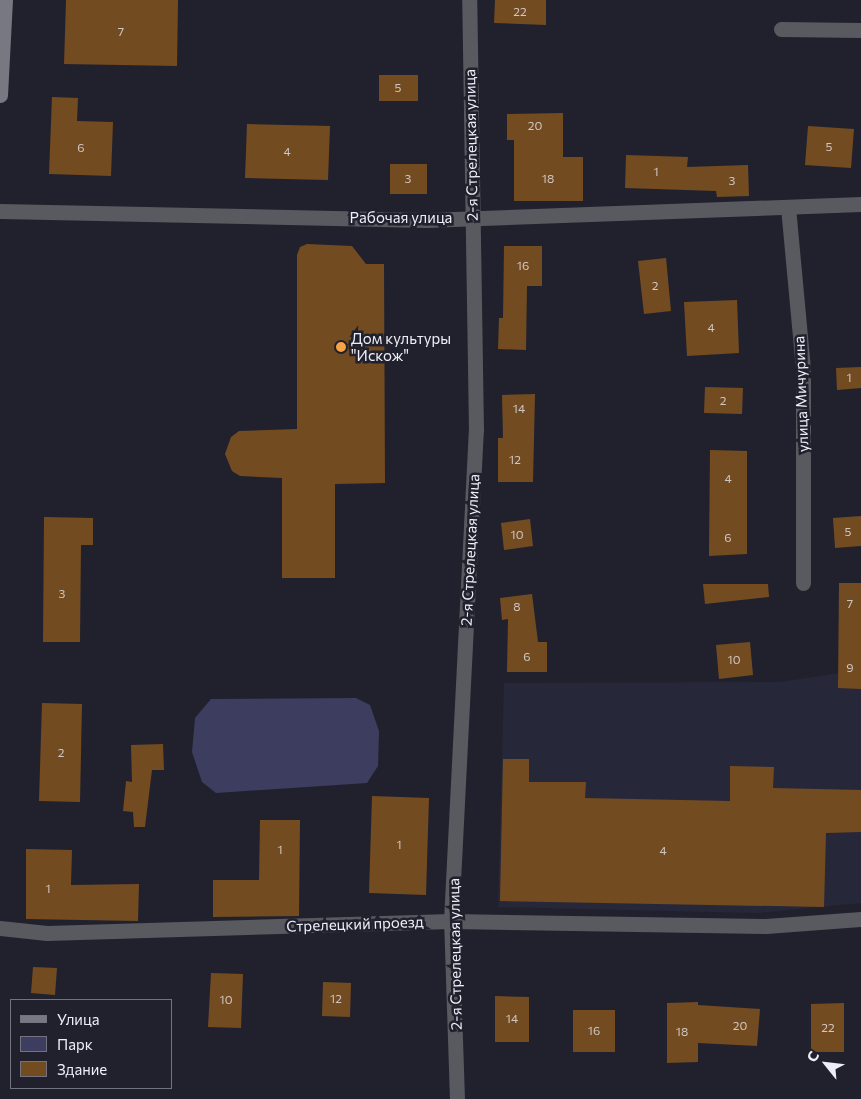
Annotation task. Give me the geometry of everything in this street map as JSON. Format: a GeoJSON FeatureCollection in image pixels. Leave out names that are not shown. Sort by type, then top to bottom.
{"type":"FeatureCollection","features":[{"type":"Feature","properties":{"kind":"street"},"geometry":{"type":"LineString","coordinates":[[0,95],[5,0]]}},
{"type":"Feature","properties":{"kind":"street","name":"2-я Стрелецкая улица"},"geometry":{"type":"LineString","coordinates":[[457,1099],[451,921],[476,430],[469,0]]}},
{"type":"Feature","properties":{"kind":"street"},"geometry":{"type":"LineString","coordinates":[[782,29],[861,30]]}},
{"type":"Feature","properties":{"kind":"street","name":"Рабочая улица"},"geometry":{"type":"LineString","coordinates":[[0,211],[472,218],[861,204]]}},
{"type":"Feature","properties":{"kind":"street","name":"улица Мичурина"},"geometry":{"type":"LineString","coordinates":[[788,206],[803,370],[803,583]]}},
{"type":"Feature","properties":{"kind":"street","name":"Стрелецкий проезд"},"geometry":{"type":"LineString","coordinates":[[0,928],[47,933],[451,921],[766,926],[861,920]]}},
{"type":"Feature","properties":{"kind":"shaded area"},"geometry":{"type":"Polygon","coordinates":[[[861,670],[861,903],[758,913],[498,907],[504,683],[780,682],[861,670]]]}},
{"type":"Feature","properties":{"kind":"green space"},"geometry":{"type":"Polygon","coordinates":[[[356,698],[370,705],[379,731],[378,766],[367,783],[216,793],[202,782],[192,752],[195,718],[211,699],[356,698]]]}},
{"type":"Feature","properties":{"kind":"building"},"geometry":{"type":"Polygon","coordinates":[[[66,0],[178,0],[177,66],[64,64],[66,0]]]}},
{"type":"Feature","properties":{"kind":"building"},"geometry":{"type":"Polygon","coordinates":[[[495,0],[546,0],[546,25],[494,23],[495,0]]]}},
{"type":"Feature","properties":{"kind":"building"},"geometry":{"type":"Polygon","coordinates":[[[379,75],[418,75],[418,101],[379,101],[379,75]]]}},
{"type":"Feature","properties":{"kind":"building"},"geometry":{"type":"Polygon","coordinates":[[[52,97],[78,98],[77,121],[113,122],[111,176],[49,174],[52,97]]]}},
{"type":"Feature","properties":{"kind":"building"},"geometry":{"type":"Polygon","coordinates":[[[563,113],[563,157],[583,157],[583,201],[514,201],[514,140],[507,140],[507,114],[563,113]]]}},
{"type":"Feature","properties":{"kind":"building"},"geometry":{"type":"Polygon","coordinates":[[[247,124],[330,126],[328,180],[245,178],[247,124]]]}},
{"type":"Feature","properties":{"kind":"building"},"geometry":{"type":"Polygon","coordinates":[[[808,126],[854,129],[851,168],[805,165],[808,126]]]}},
{"type":"Feature","properties":{"kind":"building"},"geometry":{"type":"Polygon","coordinates":[[[626,155],[688,157],[687,167],[748,165],[749,196],[717,197],[716,191],[625,188],[626,155]]]}},
{"type":"Feature","properties":{"kind":"building"},"geometry":{"type":"Polygon","coordinates":[[[390,164],[427,164],[427,194],[390,194],[390,164]]]}},
{"type":"Feature","properties":{"kind":"building","name":"Дом культуры \"Искож\""},"geometry":{"type":"Polygon","coordinates":[[[307,244],[352,246],[366,264],[384,264],[385,483],[335,484],[335,578],[282,578],[282,478],[240,476],[232,471],[225,454],[231,437],[239,431],[297,429],[297,255],[300,247],[307,244]]]}},
{"type":"Feature","properties":{"kind":"building"},"geometry":{"type":"Polygon","coordinates":[[[504,246],[542,246],[542,286],[527,286],[526,350],[498,349],[499,318],[503,318],[504,246]]]}},
{"type":"Feature","properties":{"kind":"building"},"geometry":{"type":"Polygon","coordinates":[[[666,258],[671,311],[644,314],[638,261],[666,258]]]}},
{"type":"Feature","properties":{"kind":"building"},"geometry":{"type":"Polygon","coordinates":[[[737,300],[739,353],[687,356],[684,302],[737,300]]]}},
{"type":"Feature","properties":{"kind":"building"},"geometry":{"type":"Polygon","coordinates":[[[861,367],[861,388],[837,390],[836,368],[861,367]]]}},
{"type":"Feature","properties":{"kind":"building"},"geometry":{"type":"Polygon","coordinates":[[[705,387],[743,388],[742,414],[704,413],[705,387]]]}},
{"type":"Feature","properties":{"kind":"building"},"geometry":{"type":"Polygon","coordinates":[[[535,394],[533,482],[498,482],[498,438],[503,438],[502,395],[535,394]]]}},
{"type":"Feature","properties":{"kind":"building"},"geometry":{"type":"Polygon","coordinates":[[[710,450],[747,451],[747,554],[709,556],[710,450]]]}},
{"type":"Feature","properties":{"kind":"building"},"geometry":{"type":"Polygon","coordinates":[[[861,516],[861,546],[835,548],[833,518],[861,516]]]}},
{"type":"Feature","properties":{"kind":"building"},"geometry":{"type":"Polygon","coordinates":[[[44,517],[93,518],[93,545],[81,545],[80,642],[43,642],[44,517]]]}},
{"type":"Feature","properties":{"kind":"building"},"geometry":{"type":"Polygon","coordinates":[[[530,519],[533,546],[504,550],[501,523],[530,519]]]}},
{"type":"Feature","properties":{"kind":"building"},"geometry":{"type":"Polygon","coordinates":[[[839,583],[861,583],[861,689],[838,688],[839,583]]]}},
{"type":"Feature","properties":{"kind":"building"},"geometry":{"type":"Polygon","coordinates":[[[703,584],[768,584],[769,597],[705,604],[703,584]]]}},
{"type":"Feature","properties":{"kind":"building"},"geometry":{"type":"Polygon","coordinates":[[[532,594],[538,642],[547,642],[547,672],[507,672],[508,619],[502,620],[500,598],[532,594]]]}},
{"type":"Feature","properties":{"kind":"building"},"geometry":{"type":"Polygon","coordinates":[[[750,642],[753,675],[719,679],[716,645],[750,642]]]}},
{"type":"Feature","properties":{"kind":"building"},"geometry":{"type":"Polygon","coordinates":[[[42,703],[82,704],[80,802],[39,801],[42,703]]]}},
{"type":"Feature","properties":{"kind":"building"},"geometry":{"type":"Polygon","coordinates":[[[163,744],[164,770],[152,770],[145,827],[134,827],[133,812],[123,811],[126,781],[132,782],[131,745],[163,744]]]}},
{"type":"Feature","properties":{"kind":"building"},"geometry":{"type":"Polygon","coordinates":[[[503,759],[529,759],[529,782],[586,782],[585,798],[730,801],[730,766],[774,767],[773,788],[861,790],[861,832],[826,833],[824,907],[500,901],[503,759]]]}},
{"type":"Feature","properties":{"kind":"building"},"geometry":{"type":"Polygon","coordinates":[[[372,796],[429,798],[426,895],[369,893],[372,796]]]}},
{"type":"Feature","properties":{"kind":"building"},"geometry":{"type":"Polygon","coordinates":[[[260,820],[300,820],[299,916],[213,917],[213,880],[259,880],[260,820]]]}},
{"type":"Feature","properties":{"kind":"building"},"geometry":{"type":"Polygon","coordinates":[[[26,849],[72,850],[71,885],[139,884],[138,921],[26,919],[26,849]]]}},
{"type":"Feature","properties":{"kind":"building"},"geometry":{"type":"Polygon","coordinates":[[[33,967],[57,968],[55,995],[31,993],[33,967]]]}},
{"type":"Feature","properties":{"kind":"building"},"geometry":{"type":"Polygon","coordinates":[[[211,973],[243,974],[241,1028],[208,1027],[211,973]]]}},
{"type":"Feature","properties":{"kind":"building"},"geometry":{"type":"Polygon","coordinates":[[[323,982],[351,983],[350,1017],[322,1016],[323,982]]]}},
{"type":"Feature","properties":{"kind":"building"},"geometry":{"type":"Polygon","coordinates":[[[495,996],[529,997],[529,1042],[495,1042],[495,996]]]}},
{"type":"Feature","properties":{"kind":"building"},"geometry":{"type":"Polygon","coordinates":[[[698,1002],[698,1005],[760,1009],[757,1046],[698,1043],[698,1062],[667,1063],[667,1003],[698,1002]]]}},
{"type":"Feature","properties":{"kind":"building"},"geometry":{"type":"Polygon","coordinates":[[[844,1003],[844,1052],[811,1052],[811,1004],[844,1003]]]}},
{"type":"Feature","properties":{"kind":"building"},"geometry":{"type":"Polygon","coordinates":[[[573,1010],[615,1010],[615,1052],[573,1052],[573,1010]]]}},
{"type":"Feature","properties":{"kind":"place","name":"Дом культуры \"Искож\""},"geometry":{"type":"Point","coordinates":[341,347]}}]}
